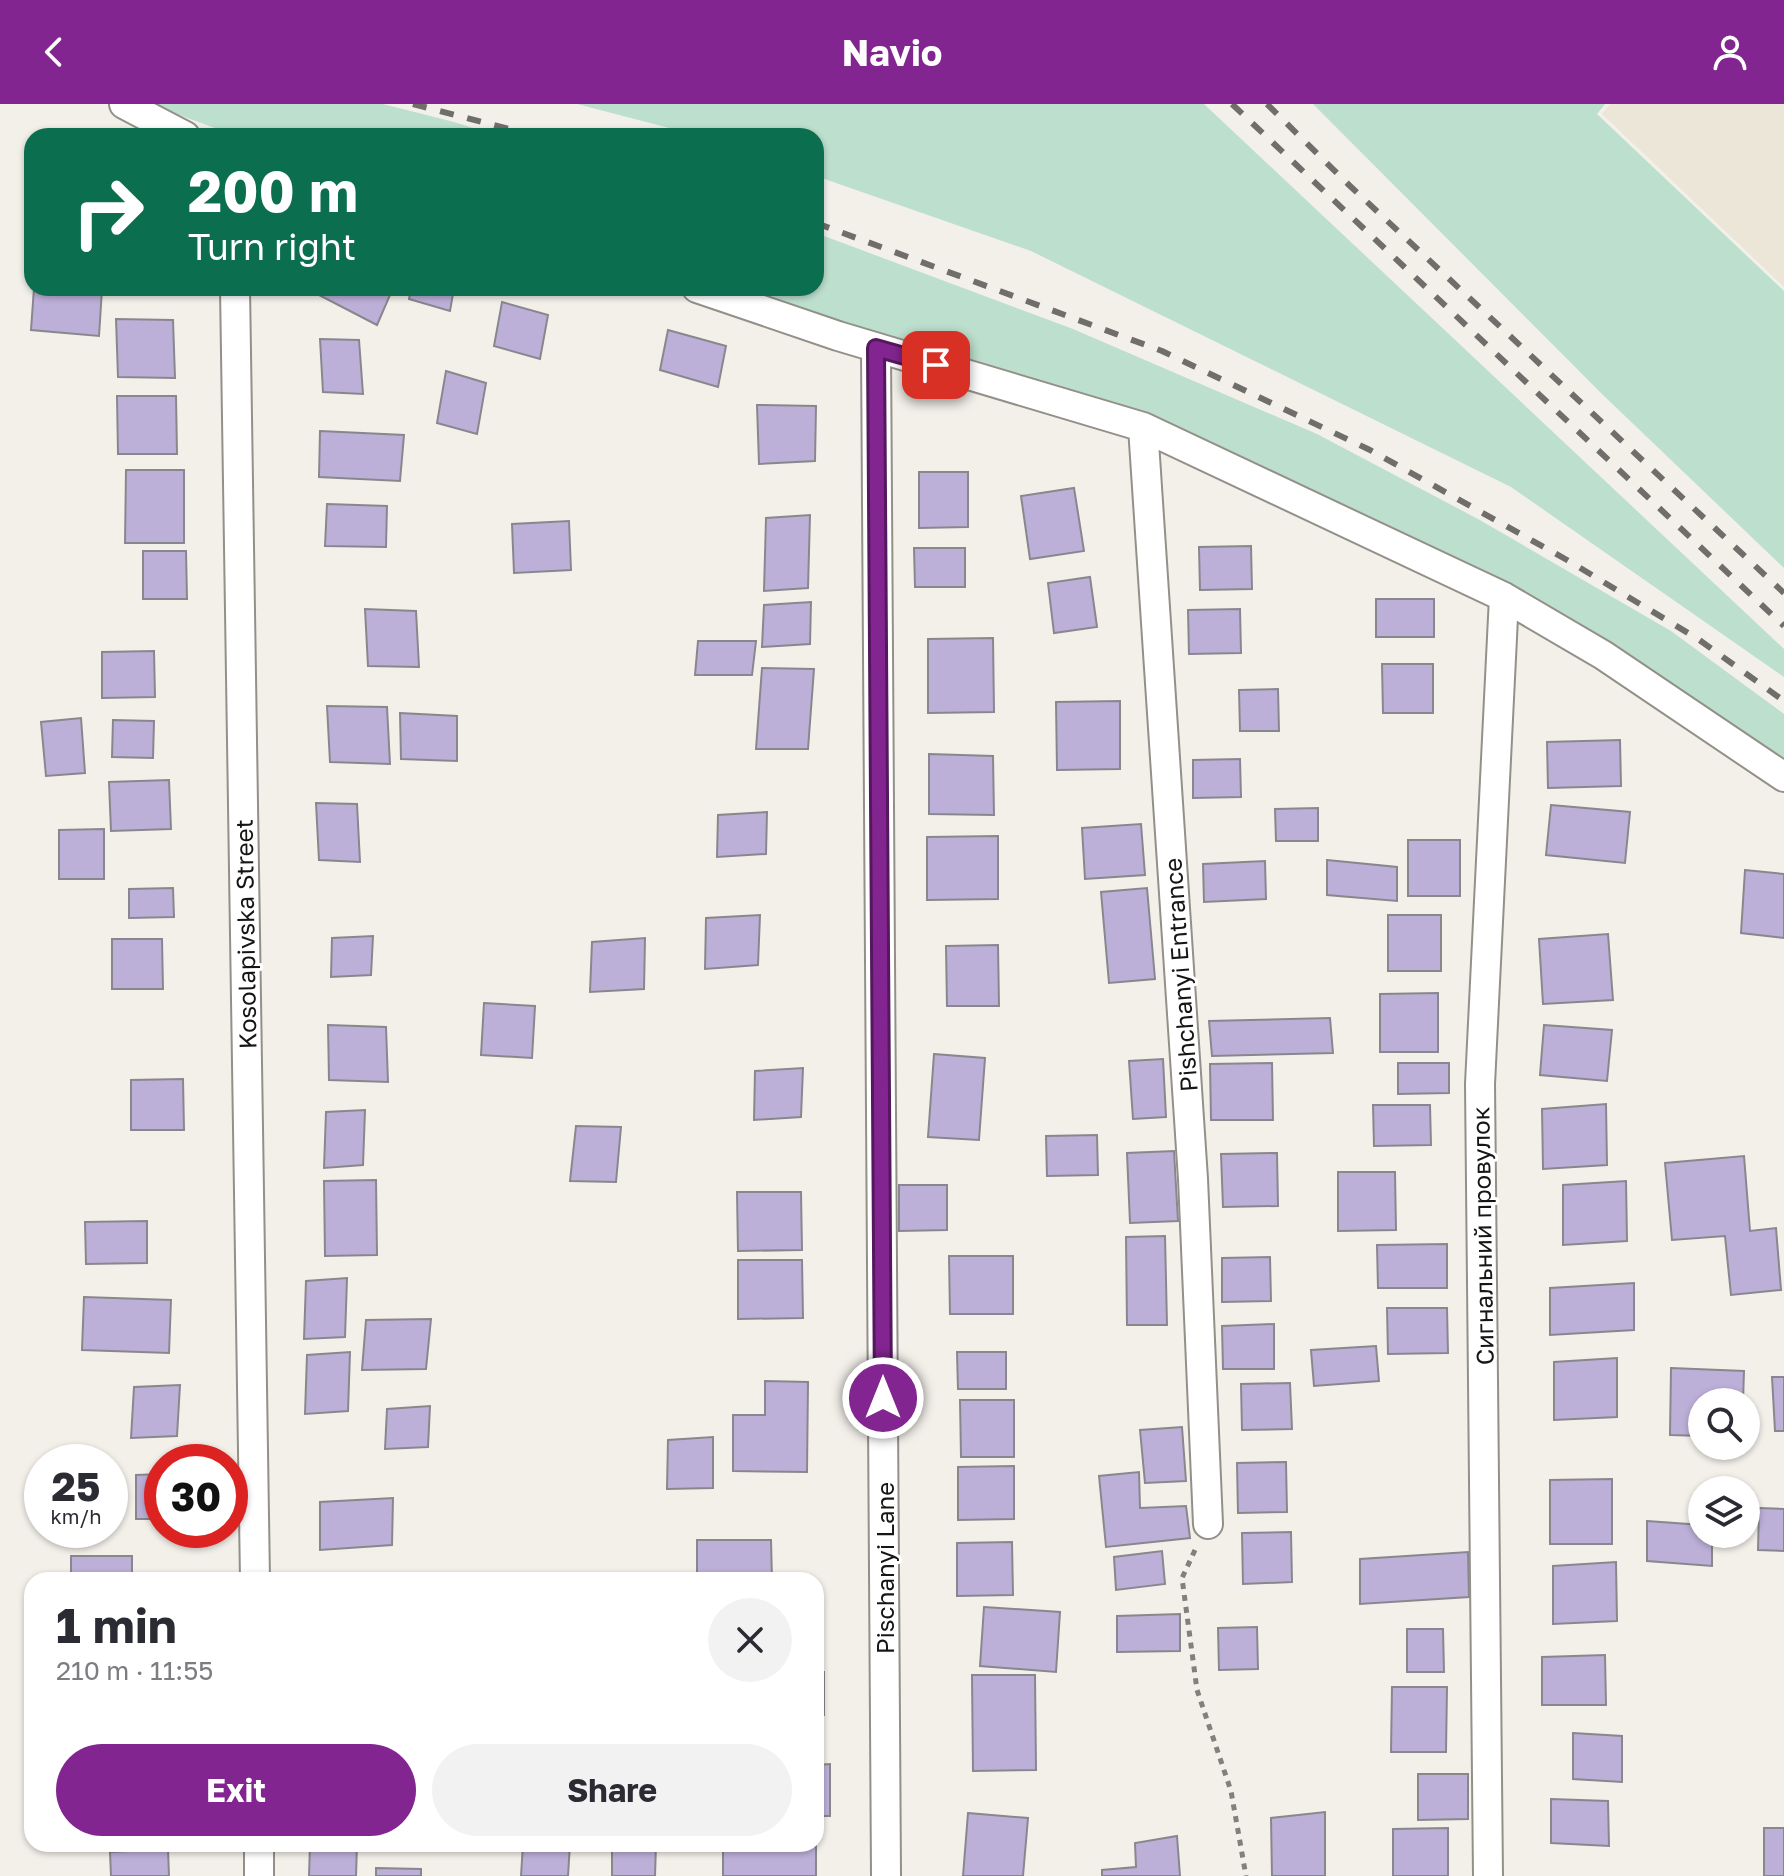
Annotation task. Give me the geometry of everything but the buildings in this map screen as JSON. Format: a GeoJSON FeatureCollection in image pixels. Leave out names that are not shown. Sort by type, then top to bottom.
{"type":"FeatureCollection","features":[{"type":"Feature","properties":{"kind":"street"},"geometry":{"type":"LineString","coordinates":[[124,104],[170,128]]}},
{"type":"Feature","properties":{"kind":"street","name":"Kosolapivska Street"},"geometry":{"type":"LineString","coordinates":[[237,296],[255,1572]]}},
{"type":"Feature","properties":{"kind":"street"},"geometry":{"type":"LineString","coordinates":[[721,296],[876,348],[1143,427],[1504,597],[1603,655],[1784,777]]}},
{"type":"Feature","properties":{"kind":"street","name":"Pischanyi Lane"},"geometry":{"type":"LineString","coordinates":[[876,348],[886,1876]]}},
{"type":"Feature","properties":{"kind":"street","name":"Pishchanyi Entrance"},"geometry":{"type":"LineString","coordinates":[[1143,427],[1193,1179],[1208,1524]]}},
{"type":"Feature","properties":{"kind":"street","name":"Сигнальний провулок"},"geometry":{"type":"LineString","coordinates":[[1488,1876],[1480,1084],[1504,597]]}},
{"type":"Feature","properties":{"kind":"street"},"geometry":{"type":"LineString","coordinates":[[259,1852],[259,1876]]}},
{"type":"Feature","properties":{"kind":"path"},"geometry":{"type":"LineString","coordinates":[[1208,1524],[1182,1578],[1197,1690],[1231,1791],[1246,1876]]}},
{"type":"Feature","properties":{"kind":"shaded area"},"geometry":{"type":"Polygon","coordinates":[[[1610,104],[1784,104],[1784,287],[1602,114],[1610,104]]]}},
{"type":"Feature","properties":{"kind":"green space"},"geometry":{"type":"Polygon","coordinates":[[[149,104],[383,104],[473,128],[215,128],[149,104]]]}},
{"type":"Feature","properties":{"kind":"green space"},"geometry":{"type":"Polygon","coordinates":[[[577,104],[1204,104],[1784,649],[1784,677],[1511,487],[1031,251],[824,179],[824,128],[669,128],[577,104]]]}},
{"type":"Feature","properties":{"kind":"green space"},"geometry":{"type":"Polygon","coordinates":[[[1313,104],[1605,104],[1597,114],[1784,291],[1784,568],[1603,395],[1313,104]]]}},
{"type":"Feature","properties":{"kind":"green space"},"geometry":{"type":"Polygon","coordinates":[[[824,236],[1073,329],[1317,434],[1478,519],[1671,631],[1784,714],[1784,786],[1504,597],[1143,427],[718,296],[824,296],[824,236]]]}},
{"type":"Feature","properties":{"kind":"railway"},"geometry":{"type":"LineString","coordinates":[[413,104],[505,128]]}},
{"type":"Feature","properties":{"kind":"railway"},"geometry":{"type":"LineString","coordinates":[[1232,104],[1784,626]]}},
{"type":"Feature","properties":{"kind":"railway"},"geometry":{"type":"LineString","coordinates":[[1267,104],[1349,185],[1784,593]]}},
{"type":"Feature","properties":{"kind":"railway"},"geometry":{"type":"LineString","coordinates":[[824,226],[1162,351],[1370,450],[1567,560],[1698,639],[1784,701]]}},
{"type":"Feature","properties":{"kind":"route"},"geometry":{"type":"LineString","coordinates":[[883,1398],[876,348],[936,365]]}}]}
